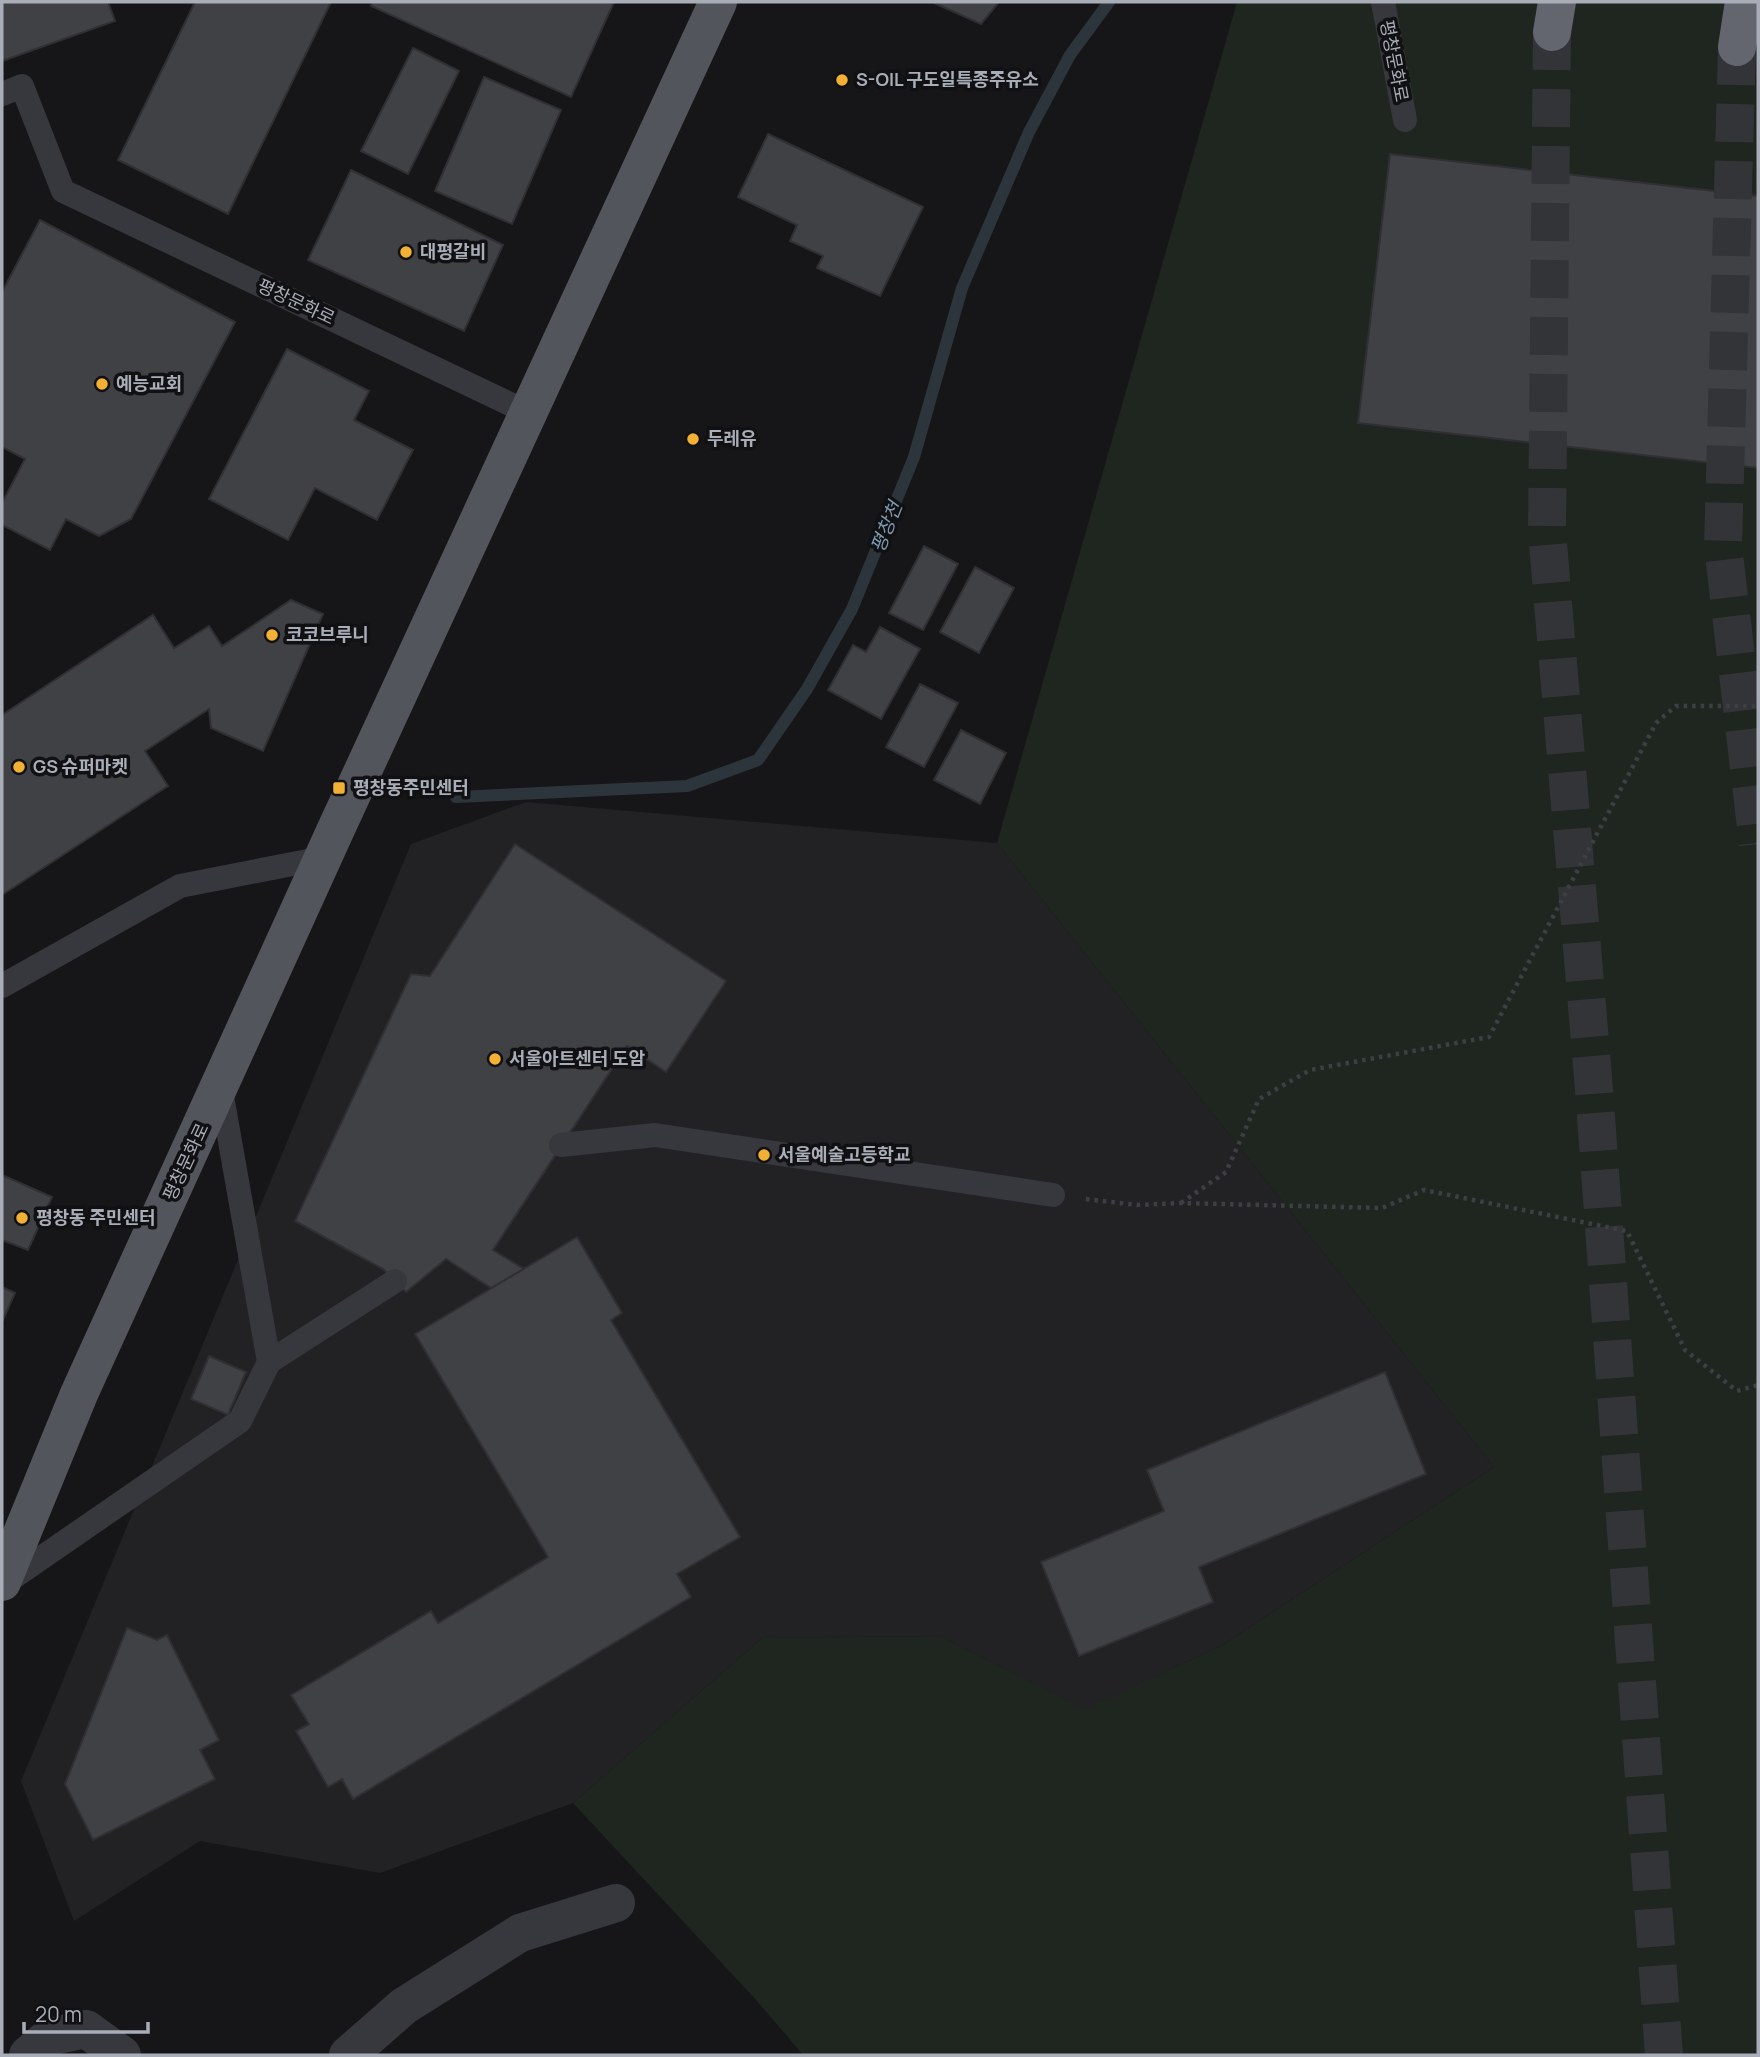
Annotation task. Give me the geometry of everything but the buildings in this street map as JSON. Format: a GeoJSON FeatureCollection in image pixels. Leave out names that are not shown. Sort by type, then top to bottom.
{"type":"FeatureCollection","features":[{"type":"Feature","properties":{"kind":"highway"},"geometry":{"type":"LineString","coordinates":[[1737,47],[1744,2]]}},
{"type":"Feature","properties":{"kind":"main road","name":"평창문화로"},"geometry":{"type":"LineString","coordinates":[[2,1584],[79,1394],[718,2]]}},
{"type":"Feature","properties":{"kind":"street"},"geometry":{"type":"LineString","coordinates":[[348,2055],[404,2006],[520,1933],[616,1903]]}},
{"type":"Feature","properties":{"kind":"street"},"geometry":{"type":"LineString","coordinates":[[28,2055],[49,2037],[86,2029],[122,2055]]}},
{"type":"Feature","properties":{"kind":"lane","name":"평창문화로"},"geometry":{"type":"LineString","coordinates":[[1382,2],[1405,120]]}},
{"type":"Feature","properties":{"kind":"lane","name":"평창문화로"},"geometry":{"type":"LineString","coordinates":[[2,94],[22,86],[63,191],[529,413]]}},
{"type":"Feature","properties":{"kind":"lane"},"geometry":{"type":"LineString","coordinates":[[2,986],[180,886],[323,858]]}},
{"type":"Feature","properties":{"kind":"lane"},"geometry":{"type":"LineString","coordinates":[[220,1085],[269,1363]]}},
{"type":"Feature","properties":{"kind":"lane"},"geometry":{"type":"LineString","coordinates":[[561,1145],[655,1135],[1053,1195]]}},
{"type":"Feature","properties":{"kind":"lane"},"geometry":{"type":"LineString","coordinates":[[2,1584],[240,1421],[269,1363],[395,1281]]}},
{"type":"Feature","properties":{"kind":"path"},"geometry":{"type":"LineString","coordinates":[[1181,1203],[1226,1172],[1259,1099],[1310,1070],[1489,1037],[1656,723],[1676,706],[1758,706]]}},
{"type":"Feature","properties":{"kind":"path"},"geometry":{"type":"LineString","coordinates":[[1053,1195],[1137,1205],[1181,1203],[1382,1208],[1424,1190],[1627,1231],[1685,1350],[1737,1391],[1758,1385]]}},
{"type":"Feature","properties":{"kind":"shaded area"},"geometry":{"type":"Polygon","coordinates":[[[1237,2],[1758,2],[1758,2055],[803,2055],[757,2001],[573,1803],[762,1638],[940,1636],[1084,1709],[1221,1646],[1494,1467],[997,843],[1237,2]]]}},
{"type":"Feature","properties":{"kind":"shaded area","name":"서울예술고등학교"},"geometry":{"type":"Polygon","coordinates":[[[526,802],[997,843],[1494,1467],[1221,1646],[1084,1710],[940,1636],[762,1638],[573,1803],[380,1873],[200,1841],[74,1921],[21,1781],[411,844],[526,802]]]}},
{"type":"Feature","properties":{"kind":"waterway","name":"평창천"},"geometry":{"type":"LineString","coordinates":[[456,797],[687,786],[758,760],[807,689],[852,609],[914,457],[962,288],[1029,132],[1070,55],[1109,2]]}},
{"type":"Feature","properties":{"kind":"tunnel"},"geometry":{"type":"LineString","coordinates":[[1552,32],[1547,532],[1594,1089],[1664,2055]]}},
{"type":"Feature","properties":{"kind":"tunnel"},"geometry":{"type":"LineString","coordinates":[[1737,47],[1723,546],[1758,844]]}},
{"type":"Feature","properties":{"kind":"place","name":"S-OIL 구도일특종주유소"},"geometry":{"type":"Point","coordinates":[842,80]}},
{"type":"Feature","properties":{"kind":"place","name":"대평갈비"},"geometry":{"type":"Point","coordinates":[406,252]}},
{"type":"Feature","properties":{"kind":"place","name":"예능교회"},"geometry":{"type":"Point","coordinates":[102,384]}},
{"type":"Feature","properties":{"kind":"place","name":"두레유"},"geometry":{"type":"Point","coordinates":[693,439]}},
{"type":"Feature","properties":{"kind":"place","name":"코코브루니"},"geometry":{"type":"Point","coordinates":[272,635]}},
{"type":"Feature","properties":{"kind":"place","name":"GS 슈퍼마켓"},"geometry":{"type":"Point","coordinates":[19,767]}},
{"type":"Feature","properties":{"kind":"place","name":"평창동주민센터"},"geometry":{"type":"Point","coordinates":[339,788]}},
{"type":"Feature","properties":{"kind":"place","name":"서울아트센터 도암"},"geometry":{"type":"Point","coordinates":[495,1059]}},
{"type":"Feature","properties":{"kind":"place","name":"서울예술고등학교"},"geometry":{"type":"Point","coordinates":[764,1155]}},
{"type":"Feature","properties":{"kind":"place","name":"평창동 주민센터"},"geometry":{"type":"Point","coordinates":[22,1218]}}]}
